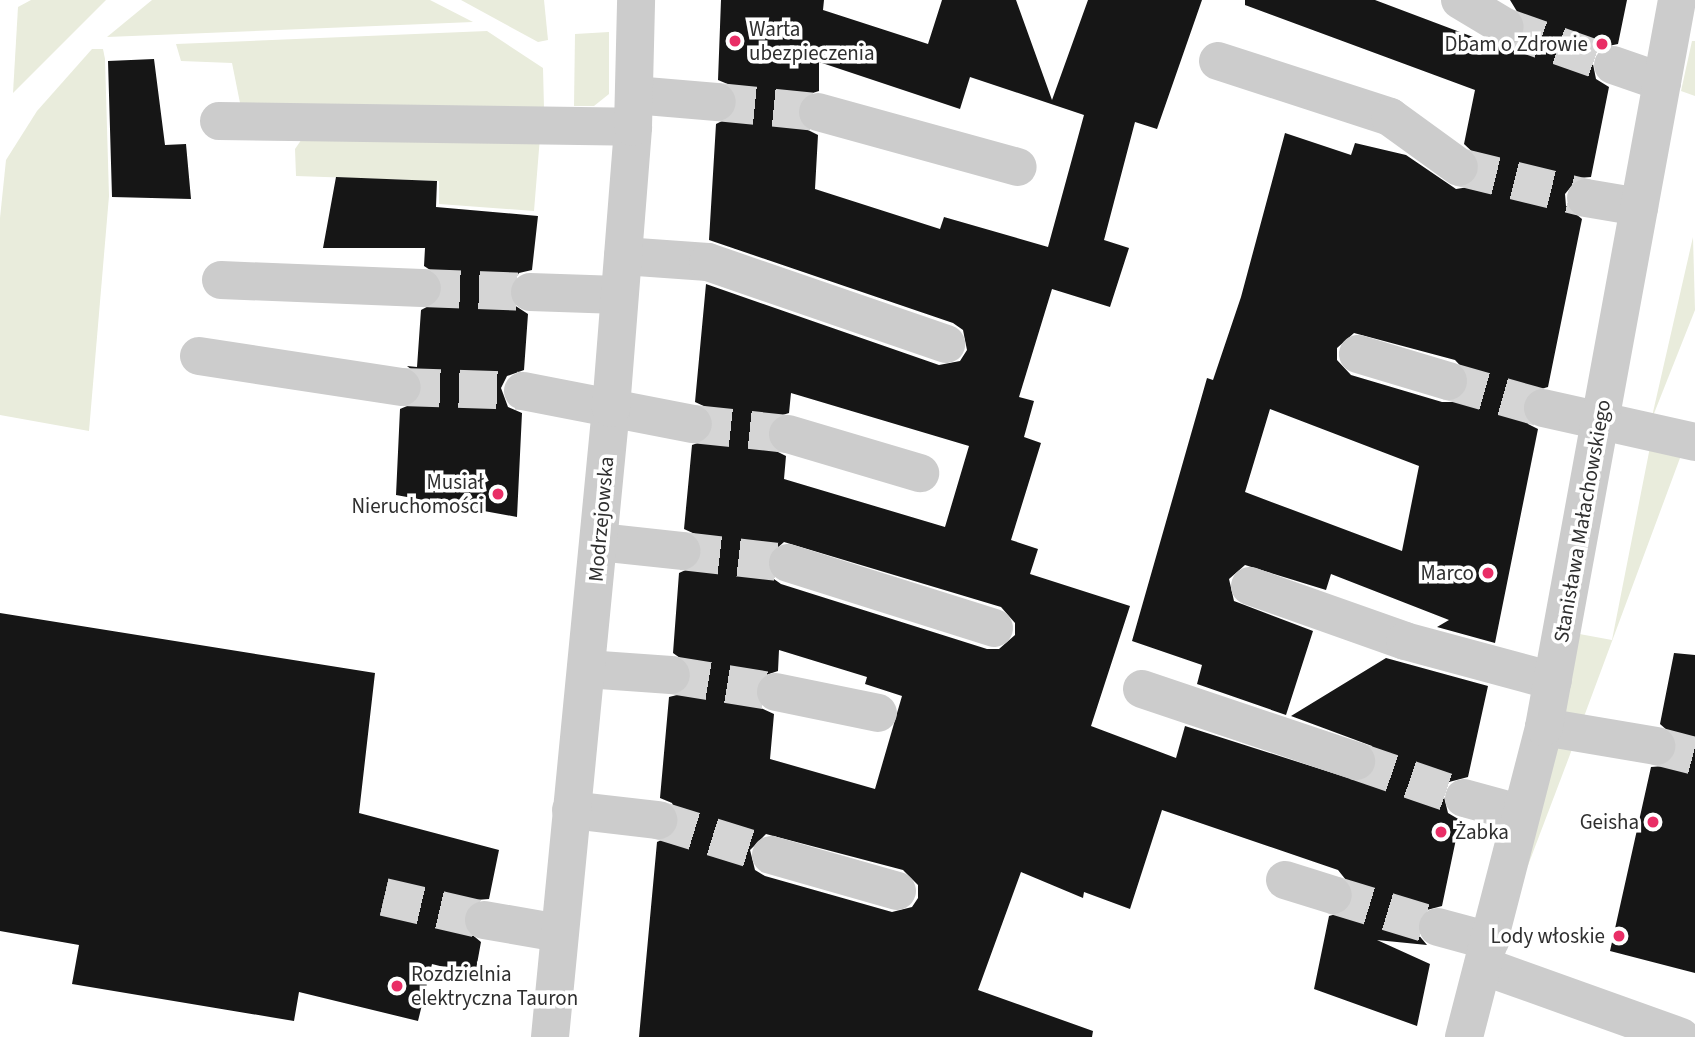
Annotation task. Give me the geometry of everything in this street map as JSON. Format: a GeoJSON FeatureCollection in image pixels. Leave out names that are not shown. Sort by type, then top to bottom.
{"type":"FeatureCollection","features":[{"type":"Feature","properties":{"kind":"street","name":"Modrzejowska"},"geometry":{"type":"LineString","coordinates":[[550,1037],[600,542],[633,111],[636,0]]}},
{"type":"Feature","properties":{"kind":"street"},"geometry":{"type":"LineString","coordinates":[[1460,0],[1505,27]]}},
{"type":"Feature","properties":{"kind":"street","name":"Stanisława Małachowskiego"},"geometry":{"type":"LineString","coordinates":[[1464,1037],[1487,953],[1519,813],[1544,727],[1677,0]]}},
{"type":"Feature","properties":{"kind":"street"},"geometry":{"type":"LineString","coordinates":[[1219,61],[1390,117],[1459,167]]}},
{"type":"Feature","properties":{"kind":"street"},"geometry":{"type":"LineString","coordinates":[[1613,65],[1662,82]]}},
{"type":"Feature","properties":{"kind":"street"},"geometry":{"type":"LineString","coordinates":[[219,121],[633,111],[717,102]]}},
{"type":"Feature","properties":{"kind":"street"},"geometry":{"type":"LineString","coordinates":[[818,112],[1018,167]]}},
{"type":"Feature","properties":{"kind":"street"},"geometry":{"type":"LineString","coordinates":[[1586,198],[1639,208]]}},
{"type":"Feature","properties":{"kind":"street"},"geometry":{"type":"LineString","coordinates":[[623,256],[708,262],[946,344]]}},
{"type":"Feature","properties":{"kind":"street"},"geometry":{"type":"LineString","coordinates":[[221,280],[422,288]]}},
{"type":"Feature","properties":{"kind":"street"},"geometry":{"type":"LineString","coordinates":[[530,292],[620,295]]}},
{"type":"Feature","properties":{"kind":"street"},"geometry":{"type":"LineString","coordinates":[[1358,354],[1448,381]]}},
{"type":"Feature","properties":{"kind":"street"},"geometry":{"type":"LineString","coordinates":[[199,356],[401,387]]}},
{"type":"Feature","properties":{"kind":"street"},"geometry":{"type":"LineString","coordinates":[[523,391],[693,424]]}},
{"type":"Feature","properties":{"kind":"street"},"geometry":{"type":"LineString","coordinates":[[1543,408],[1599,423],[1695,442]]}},
{"type":"Feature","properties":{"kind":"street"},"geometry":{"type":"LineString","coordinates":[[788,434],[920,474]]}},
{"type":"Feature","properties":{"kind":"street"},"geometry":{"type":"LineString","coordinates":[[600,542],[682,551]]}},
{"type":"Feature","properties":{"kind":"street"},"geometry":{"type":"LineString","coordinates":[[788,563],[994,628]]}},
{"type":"Feature","properties":{"kind":"street"},"geometry":{"type":"LineString","coordinates":[[1250,586],[1405,640],[1553,681]]}},
{"type":"Feature","properties":{"kind":"street"},"geometry":{"type":"LineString","coordinates":[[586,669],[671,675]]}},
{"type":"Feature","properties":{"kind":"street"},"geometry":{"type":"LineString","coordinates":[[1142,689],[1356,761]]}},
{"type":"Feature","properties":{"kind":"street"},"geometry":{"type":"LineString","coordinates":[[776,692],[878,712]]}},
{"type":"Feature","properties":{"kind":"street"},"geometry":{"type":"LineString","coordinates":[[1544,727],[1656,746]]}},
{"type":"Feature","properties":{"kind":"street"},"geometry":{"type":"LineString","coordinates":[[1464,798],[1519,813]]}},
{"type":"Feature","properties":{"kind":"street"},"geometry":{"type":"LineString","coordinates":[[571,810],[659,820]]}},
{"type":"Feature","properties":{"kind":"street"},"geometry":{"type":"LineString","coordinates":[[771,855],[897,891]]}},
{"type":"Feature","properties":{"kind":"street"},"geometry":{"type":"LineString","coordinates":[[1285,880],[1333,895]]}},
{"type":"Feature","properties":{"kind":"street"},"geometry":{"type":"LineString","coordinates":[[484,920],[559,933]]}},
{"type":"Feature","properties":{"kind":"street"},"geometry":{"type":"LineString","coordinates":[[1438,927],[1487,953],[1681,1037]]}},
{"type":"Feature","properties":{"kind":"green space"},"geometry":{"type":"Polygon","coordinates":[[[31,0],[106,0],[13,93],[18,7],[31,0]]]}},
{"type":"Feature","properties":{"kind":"green space"},"geometry":{"type":"Polygon","coordinates":[[[152,0],[430,0],[473,22],[107,37],[152,0]]]}},
{"type":"Feature","properties":{"kind":"green space"},"geometry":{"type":"Polygon","coordinates":[[[461,0],[544,0],[548,40],[538,42],[461,0]]]}},
{"type":"Feature","properties":{"kind":"green space"},"geometry":{"type":"Polygon","coordinates":[[[487,31],[543,68],[544,108],[240,103],[232,63],[181,61],[176,44],[487,31]]]}},
{"type":"Feature","properties":{"kind":"green space"},"geometry":{"type":"Polygon","coordinates":[[[609,32],[609,94],[594,106],[574,106],[575,34],[609,32]]]}},
{"type":"Feature","properties":{"kind":"green space"},"geometry":{"type":"Polygon","coordinates":[[[1692,41],[1695,41],[1695,96],[1681,91],[1692,41]]]}},
{"type":"Feature","properties":{"kind":"green space"},"geometry":{"type":"Polygon","coordinates":[[[92,49],[103,49],[105,59],[109,196],[89,431],[0,415],[0,218],[6,160],[37,111],[92,49]]]}},
{"type":"Feature","properties":{"kind":"green space"},"geometry":{"type":"Polygon","coordinates":[[[306,133],[540,137],[534,211],[439,204],[439,181],[296,176],[295,149],[306,133]]]}},
{"type":"Feature","properties":{"kind":"green space"},"geometry":{"type":"Polygon","coordinates":[[[1693,237],[1695,310],[1651,421],[1693,237]]]}},
{"type":"Feature","properties":{"kind":"green space"},"geometry":{"type":"Polygon","coordinates":[[[1651,442],[1683,450],[1582,722],[1558,718],[1574,633],[1612,640],[1651,442]]]}},
{"type":"Feature","properties":{"kind":"green space"},"geometry":{"type":"Polygon","coordinates":[[[1552,739],[1574,744],[1527,868],[1552,739]]]}},
{"type":"Feature","properties":{"kind":"building"},"geometry":{"type":"Polygon","coordinates":[[[721,0],[824,0],[823,10],[928,44],[942,0],[1016,0],[1052,100],[1088,0],[1202,0],[1157,129],[1135,122],[1104,240],[1129,248],[1110,307],[1052,289],[1019,397],[1034,401],[1024,437],[1041,443],[1011,540],[1038,549],[1030,574],[1130,606],[1091,726],[1176,758],[1185,726],[1361,782],[1377,767],[1372,746],[1291,716],[1386,658],[1488,686],[1468,777],[1449,782],[1443,793],[1448,813],[1460,820],[1442,906],[1423,911],[1417,922],[1417,933],[1427,945],[1377,940],[1430,964],[1417,1026],[1314,989],[1329,916],[1347,911],[1354,901],[1354,890],[1338,870],[1162,810],[1130,909],[1084,892],[1083,898],[1021,872],[978,990],[1093,1031],[1092,1037],[639,1037],[657,842],[675,834],[680,822],[672,803],[660,798],[669,697],[681,694],[693,677],[690,665],[673,653],[679,573],[699,564],[704,553],[695,534],[684,529],[692,445],[709,439],[715,427],[708,408],[695,402],[706,284],[939,365],[960,361],[967,350],[963,330],[953,323],[709,240],[716,124],[734,115],[739,103],[730,85],[718,80],[721,0]],[[819,62],[819,91],[803,96],[797,107],[802,127],[818,135],[815,189],[940,229],[944,217],[1048,247],[1084,115],[970,77],[960,109],[819,62]],[[791,393],[789,413],[773,418],[767,428],[772,449],[786,456],[784,479],[945,527],[969,446],[791,393]],[[784,542],[767,557],[771,577],[781,584],[987,649],[999,649],[1015,635],[1015,623],[1001,607],[784,542]],[[779,650],[778,671],[760,677],[755,688],[761,708],[774,714],[770,759],[875,789],[902,696],[865,684],[867,677],[779,650]],[[766,834],[750,850],[755,870],[765,876],[892,912],[912,907],[918,898],[918,885],[903,870],[766,834]]]}},
{"type":"Feature","properties":{"kind":"building"},"geometry":{"type":"Polygon","coordinates":[[[1245,0],[1375,0],[1505,49],[1523,39],[1527,28],[1510,0],[1627,0],[1618,44],[1599,48],[1592,59],[1596,79],[1609,87],[1591,177],[1578,178],[1565,194],[1566,206],[1582,219],[1548,387],[1527,393],[1522,404],[1528,424],[1538,429],[1495,643],[1437,627],[1449,620],[1331,574],[1326,590],[1245,565],[1229,579],[1234,601],[1313,631],[1286,715],[1197,684],[1202,665],[1132,641],[1207,378],[1213,380],[1241,297],[1285,133],[1351,155],[1355,143],[1406,155],[1456,189],[1469,187],[1481,169],[1479,158],[1464,144],[1475,90],[1245,5],[1245,0]],[[1354,333],[1337,348],[1337,360],[1351,375],[1442,402],[1454,402],[1469,388],[1469,375],[1455,360],[1354,333]],[[1270,409],[1245,492],[1402,551],[1419,466],[1270,409]]]}},
{"type":"Feature","properties":{"kind":"building"},"geometry":{"type":"Polygon","coordinates":[[[154,59],[165,145],[186,144],[191,199],[112,197],[108,61],[154,59]]]}},
{"type":"Feature","properties":{"kind":"building"},"geometry":{"type":"Polygon","coordinates":[[[336,177],[437,181],[436,207],[538,216],[532,270],[519,273],[508,291],[511,303],[528,314],[524,370],[507,376],[501,388],[508,407],[522,413],[517,517],[396,495],[400,409],[419,401],[424,390],[422,378],[407,366],[417,367],[421,310],[440,300],[444,288],[441,277],[424,266],[425,248],[323,248],[336,177]]]}},
{"type":"Feature","properties":{"kind":"building"},"geometry":{"type":"Polygon","coordinates":[[[0,613],[375,673],[359,813],[499,850],[489,899],[476,900],[463,916],[464,928],[481,942],[475,975],[432,964],[418,1021],[299,992],[294,1021],[72,984],[79,945],[0,931],[0,613]]]}},
{"type":"Feature","properties":{"kind":"building"},"geometry":{"type":"Polygon","coordinates":[[[1674,653],[1695,655],[1695,973],[1610,951],[1651,767],[1664,766],[1677,750],[1676,738],[1660,724],[1674,653]]]}},
{"type":"Feature","properties":{"kind":"tunnel"},"geometry":{"type":"LineString","coordinates":[[1505,27],[1613,65]]}},
{"type":"Feature","properties":{"kind":"tunnel"},"geometry":{"type":"LineString","coordinates":[[717,102],[818,112]]}},
{"type":"Feature","properties":{"kind":"tunnel"},"geometry":{"type":"LineString","coordinates":[[1459,167],[1586,198]]}},
{"type":"Feature","properties":{"kind":"tunnel"},"geometry":{"type":"LineString","coordinates":[[422,288],[530,292]]}},
{"type":"Feature","properties":{"kind":"tunnel"},"geometry":{"type":"LineString","coordinates":[[1448,381],[1543,408]]}},
{"type":"Feature","properties":{"kind":"tunnel"},"geometry":{"type":"LineString","coordinates":[[402,387],[523,391]]}},
{"type":"Feature","properties":{"kind":"tunnel"},"geometry":{"type":"LineString","coordinates":[[693,424],[788,434]]}},
{"type":"Feature","properties":{"kind":"tunnel"},"geometry":{"type":"LineString","coordinates":[[682,551],[788,563]]}},
{"type":"Feature","properties":{"kind":"tunnel"},"geometry":{"type":"LineString","coordinates":[[671,675],[776,692]]}},
{"type":"Feature","properties":{"kind":"tunnel"},"geometry":{"type":"LineString","coordinates":[[1656,746],[1695,756]]}},
{"type":"Feature","properties":{"kind":"tunnel"},"geometry":{"type":"LineString","coordinates":[[1356,761],[1464,798]]}},
{"type":"Feature","properties":{"kind":"tunnel"},"geometry":{"type":"LineString","coordinates":[[658,820],[771,855]]}},
{"type":"Feature","properties":{"kind":"tunnel"},"geometry":{"type":"LineString","coordinates":[[1333,895],[1438,927]]}},
{"type":"Feature","properties":{"kind":"tunnel"},"geometry":{"type":"LineString","coordinates":[[384,897],[484,920]]}},
{"type":"Feature","properties":{"kind":"place","name":"Warta ubezpieczenia"},"geometry":{"type":"Point","coordinates":[735,41]}},
{"type":"Feature","properties":{"kind":"place","name":"Dbam o Zdrowie"},"geometry":{"type":"Point","coordinates":[1602,44]}},
{"type":"Feature","properties":{"kind":"place","name":"Musiał Nieruchomości"},"geometry":{"type":"Point","coordinates":[498,494]}},
{"type":"Feature","properties":{"kind":"place","name":"Marco"},"geometry":{"type":"Point","coordinates":[1488,573]}},
{"type":"Feature","properties":{"kind":"place","name":"Geisha"},"geometry":{"type":"Point","coordinates":[1653,822]}},
{"type":"Feature","properties":{"kind":"place","name":"Żabka"},"geometry":{"type":"Point","coordinates":[1441,832]}},
{"type":"Feature","properties":{"kind":"place","name":"Lody włoskie"},"geometry":{"type":"Point","coordinates":[1619,936]}},
{"type":"Feature","properties":{"kind":"place","name":"Rozdzielnia elektryczna Tauron"},"geometry":{"type":"Point","coordinates":[397,986]}}]}
